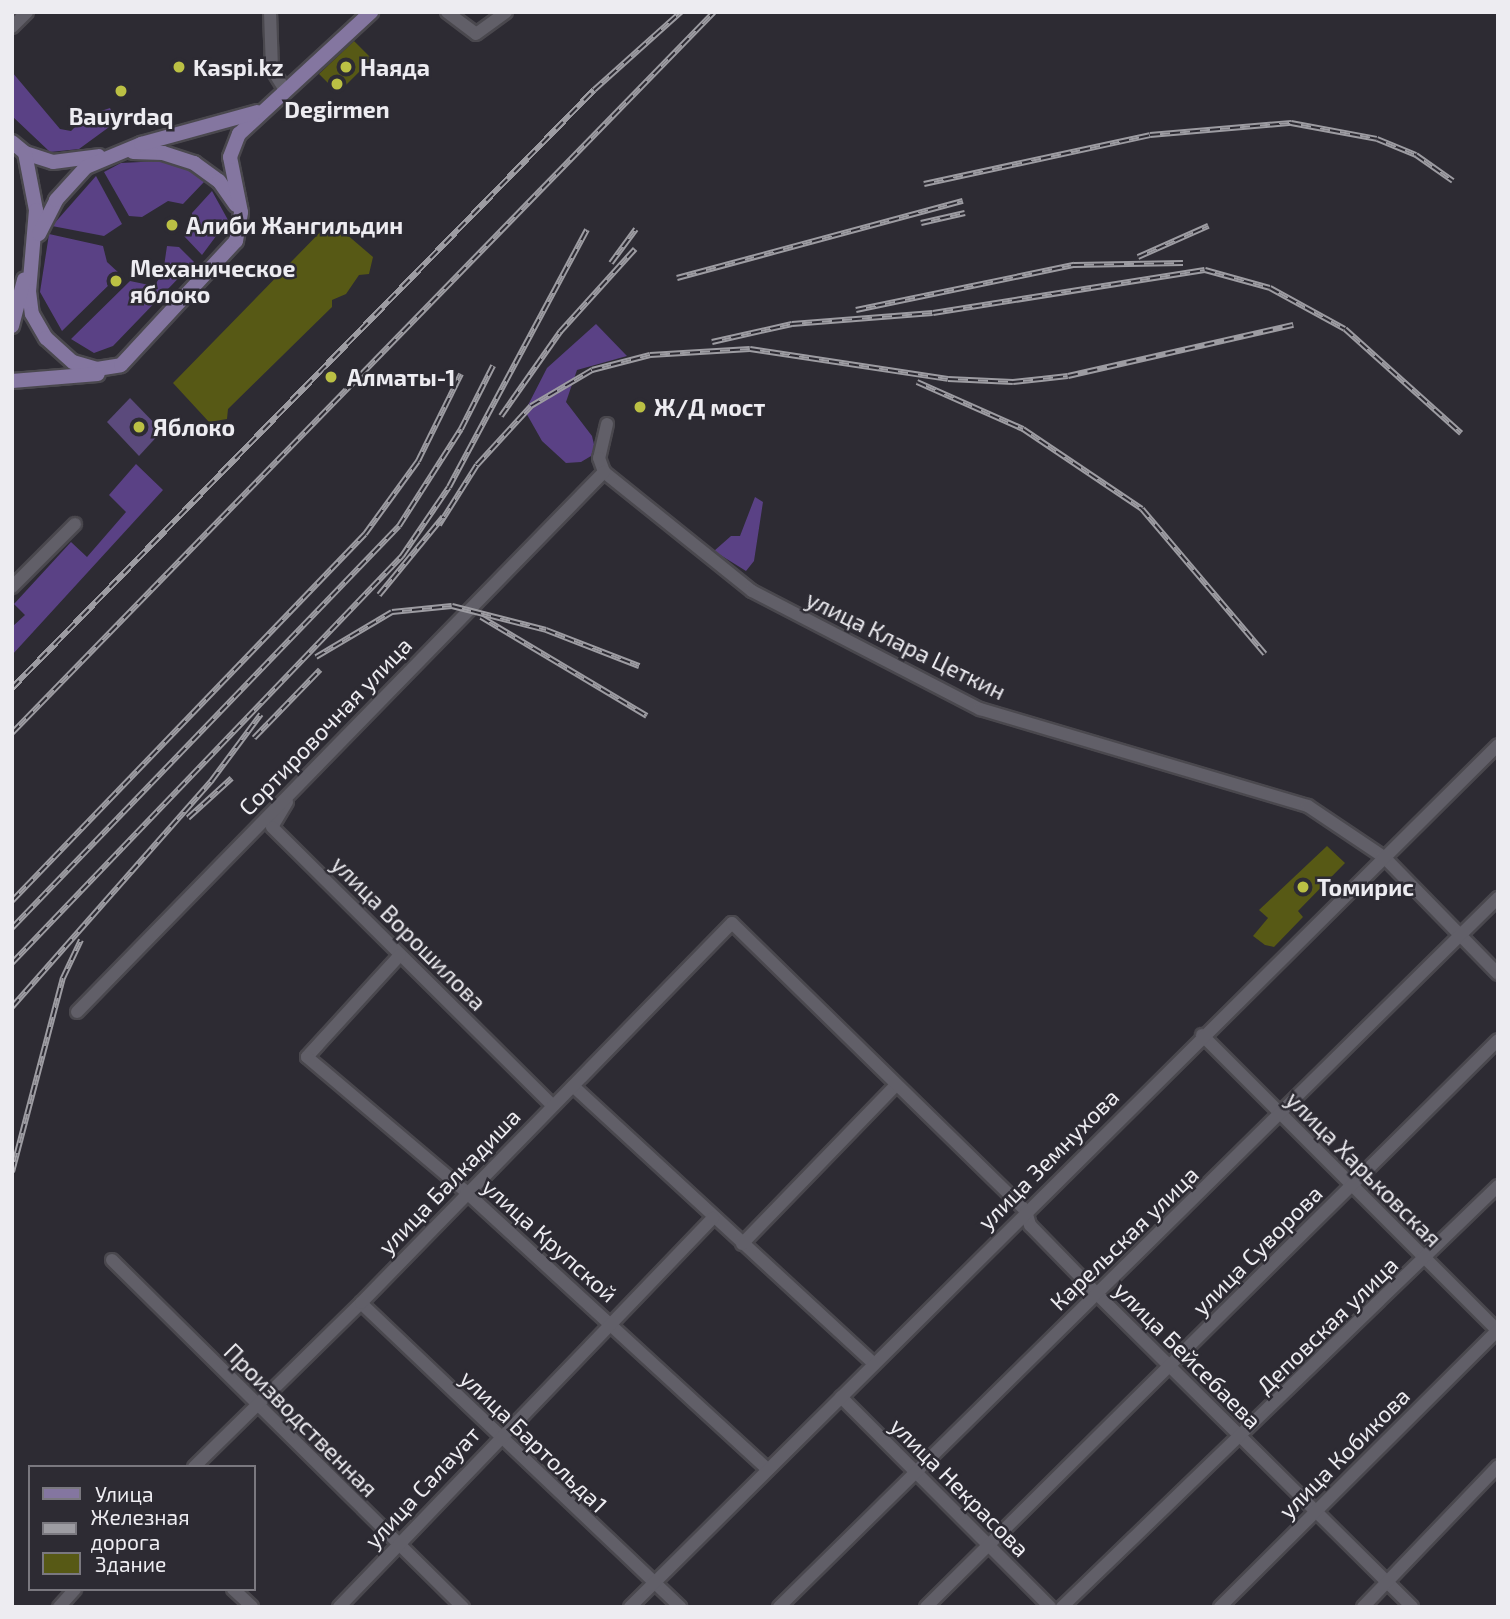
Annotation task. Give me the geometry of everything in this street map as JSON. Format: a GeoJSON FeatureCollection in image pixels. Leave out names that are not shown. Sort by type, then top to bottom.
{"type":"FeatureCollection","features":[{"type":"Feature","properties":{"kind":"main road"},"geometry":{"type":"LineString","coordinates":[[17,379],[100,374],[121,365],[229,252],[241,212],[231,149],[260,111],[369,15]]}},
{"type":"Feature","properties":{"kind":"main road"},"geometry":{"type":"LineString","coordinates":[[12,326],[34,246],[68,184],[86,167],[114,154],[260,111]]}},
{"type":"Feature","properties":{"kind":"main road"},"geometry":{"type":"LineString","coordinates":[[12,142],[24,153],[54,162],[139,151],[183,158],[219,181],[241,212]]}},
{"type":"Feature","properties":{"kind":"main road"},"geometry":{"type":"LineString","coordinates":[[24,153],[35,189],[29,303],[46,338],[85,367],[121,365]]}},
{"type":"Feature","properties":{"kind":"street"},"geometry":{"type":"LineString","coordinates":[[12,27],[27,12]]}},
{"type":"Feature","properties":{"kind":"street"},"geometry":{"type":"LineString","coordinates":[[271,12],[272,69],[285,90]]}},
{"type":"Feature","properties":{"kind":"street"},"geometry":{"type":"LineString","coordinates":[[447,12],[473,34],[506,12]]}},
{"type":"Feature","properties":{"kind":"street"},"geometry":{"type":"LineString","coordinates":[[604,472],[599,458],[607,424]]}},
{"type":"Feature","properties":{"kind":"street","name":"Сортировочная улица"},"geometry":{"type":"LineString","coordinates":[[77,1012],[604,472]]}},
{"type":"Feature","properties":{"kind":"street","name":"улица Клара Цеткин"},"geometry":{"type":"LineString","coordinates":[[604,472],[752,591],[903,673],[1015,722],[1308,806],[1384,857],[1498,974]]}},
{"type":"Feature","properties":{"kind":"street"},"geometry":{"type":"LineString","coordinates":[[12,587],[75,524]]}},
{"type":"Feature","properties":{"kind":"street","name":"улица Земнухова"},"geometry":{"type":"LineString","coordinates":[[630,1607],[1202,1035],[1498,744]]}},
{"type":"Feature","properties":{"kind":"street","name":"улица Ворошилова"},"geometry":{"type":"LineString","coordinates":[[298,784],[272,827],[552,1105]]}},
{"type":"Feature","properties":{"kind":"street","name":"Карельская улица"},"geometry":{"type":"LineString","coordinates":[[779,1607],[1498,898]]}},
{"type":"Feature","properties":{"kind":"street","name":"улица Бейсебаева"},"geometry":{"type":"LineString","coordinates":[[732,923],[1026,1211],[1030,1225],[1097,1294],[1315,1512],[1389,1581],[1412,1607]]}},
{"type":"Feature","properties":{"kind":"street","name":"улица Балкадиша"},"geometry":{"type":"LineString","coordinates":[[196,1465],[361,1303],[466,1192],[732,923]]}},
{"type":"Feature","properties":{"kind":"street","name":"улица Крупской"},"geometry":{"type":"LineString","coordinates":[[400,955],[307,1056],[466,1192],[768,1469]]}},
{"type":"Feature","properties":{"kind":"street","name":"улица Харьковская"},"geometry":{"type":"LineString","coordinates":[[1202,1035],[1279,1116],[1352,1184],[1498,1330]]}},
{"type":"Feature","properties":{"kind":"street","name":"улица Суворова"},"geometry":{"type":"LineString","coordinates":[[926,1607],[1498,1040]]}},
{"type":"Feature","properties":{"kind":"street"},"geometry":{"type":"LineString","coordinates":[[742,1244],[896,1085]]}},
{"type":"Feature","properties":{"kind":"street"},"geometry":{"type":"LineString","coordinates":[[573,1086],[874,1364]]}},
{"type":"Feature","properties":{"kind":"street","name":"Деповская улица"},"geometry":{"type":"LineString","coordinates":[[1062,1607],[1242,1438],[1498,1186]]}},
{"type":"Feature","properties":{"kind":"street","name":"улица Салауат"},"geometry":{"type":"LineString","coordinates":[[339,1607],[498,1436],[611,1325],[713,1217]]}},
{"type":"Feature","properties":{"kind":"street","name":"Производственная"},"geometry":{"type":"LineString","coordinates":[[112,1261],[255,1405],[463,1607]]}},
{"type":"Feature","properties":{"kind":"street","name":"улица Бартольда1"},"geometry":{"type":"LineString","coordinates":[[361,1303],[680,1607]]}},
{"type":"Feature","properties":{"kind":"street","name":"улица Кобикова"},"geometry":{"type":"LineString","coordinates":[[1220,1607],[1498,1330]]}},
{"type":"Feature","properties":{"kind":"street","name":"улица Некрасова"},"geometry":{"type":"LineString","coordinates":[[841,1397],[1050,1607]]}},
{"type":"Feature","properties":{"kind":"street"},"geometry":{"type":"LineString","coordinates":[[1363,1607],[1498,1466]]}},
{"type":"Feature","properties":{"kind":"street"},"geometry":{"type":"LineString","coordinates":[[59,1607],[73,1591]]}},
{"type":"Feature","properties":{"kind":"street"},"geometry":{"type":"LineString","coordinates":[[235,1591],[252,1607]]}},
{"type":"Feature","properties":{"kind":"shaded area"},"geometry":{"type":"Polygon","coordinates":[[[12,72],[60,129],[71,131],[86,116],[110,108],[116,122],[79,149],[50,152],[12,116],[12,72]]]}},
{"type":"Feature","properties":{"kind":"shaded area"},"geometry":{"type":"Polygon","coordinates":[[[161,161],[190,170],[204,182],[183,204],[168,201],[142,217],[129,216],[104,172],[121,163],[161,161]]]}},
{"type":"Feature","properties":{"kind":"shaded area"},"geometry":{"type":"Polygon","coordinates":[[[96,176],[122,224],[104,236],[52,226],[96,176]]]}},
{"type":"Feature","properties":{"kind":"shaded area"},"geometry":{"type":"Polygon","coordinates":[[[212,191],[228,220],[202,255],[184,236],[193,225],[192,213],[212,191]]]}},
{"type":"Feature","properties":{"kind":"shaded area"},"geometry":{"type":"Polygon","coordinates":[[[49,234],[103,246],[107,262],[120,274],[62,331],[40,292],[49,234]]]}},
{"type":"Feature","properties":{"kind":"shaded area"},"geometry":{"type":"Polygon","coordinates":[[[167,246],[179,247],[194,262],[113,346],[94,353],[71,339],[130,281],[154,286],[163,273],[167,246]]]}},
{"type":"Feature","properties":{"kind":"shaded area"},"geometry":{"type":"Polygon","coordinates":[[[596,324],[627,356],[577,370],[566,402],[592,436],[596,453],[581,462],[566,463],[542,441],[525,411],[547,368],[596,324]]]}},
{"type":"Feature","properties":{"kind":"shaded area"},"geometry":{"type":"Polygon","coordinates":[[[130,398],[162,431],[139,456],[107,422],[130,398]]]}},
{"type":"Feature","properties":{"kind":"shaded area"},"geometry":{"type":"Polygon","coordinates":[[[136,464],[163,490],[12,655],[12,627],[25,615],[14,604],[71,542],[87,557],[126,512],[109,495],[136,464]]]}},
{"type":"Feature","properties":{"kind":"shaded area"},"geometry":{"type":"Polygon","coordinates":[[[755,497],[763,502],[754,561],[746,571],[714,551],[731,536],[740,536],[755,497]]]}},
{"type":"Feature","properties":{"kind":"building","name":"Наяда"},"geometry":{"type":"Polygon","coordinates":[[[354,41],[372,59],[338,93],[319,74],[354,41]]]}},
{"type":"Feature","properties":{"kind":"building","name":"Алматы-1"},"geometry":{"type":"Polygon","coordinates":[[[331,221],[373,257],[369,274],[359,275],[346,294],[332,300],[332,307],[228,409],[227,419],[209,422],[173,383],[331,221]]]}},
{"type":"Feature","properties":{"kind":"building","name":"Томирис"},"geometry":{"type":"Polygon","coordinates":[[[1327,846],[1345,863],[1298,911],[1303,917],[1274,947],[1265,945],[1253,936],[1268,918],[1259,910],[1327,846]]]}},
{"type":"Feature","properties":{"kind":"railway"},"geometry":{"type":"LineString","coordinates":[[12,688],[594,90],[681,12]]}},
{"type":"Feature","properties":{"kind":"railway"},"geometry":{"type":"LineString","coordinates":[[12,733],[714,12]]}},
{"type":"Feature","properties":{"kind":"railway"},"geometry":{"type":"LineString","coordinates":[[924,184],[1150,135],[1291,123],[1377,139],[1416,155],[1453,181]]}},
{"type":"Feature","properties":{"kind":"railway"},"geometry":{"type":"LineString","coordinates":[[677,278],[963,201]]}},
{"type":"Feature","properties":{"kind":"railway"},"geometry":{"type":"LineString","coordinates":[[921,223],[965,213]]}},
{"type":"Feature","properties":{"kind":"railway"},"geometry":{"type":"LineString","coordinates":[[1138,257],[1208,226]]}},
{"type":"Feature","properties":{"kind":"railway"},"geometry":{"type":"LineString","coordinates":[[611,263],[636,229]]}},
{"type":"Feature","properties":{"kind":"railway"},"geometry":{"type":"LineString","coordinates":[[12,963],[402,556],[449,487],[587,230]]}},
{"type":"Feature","properties":{"kind":"railway"},"geometry":{"type":"LineString","coordinates":[[501,416],[560,332],[635,249]]}},
{"type":"Feature","properties":{"kind":"railway"},"geometry":{"type":"LineString","coordinates":[[856,310],[1074,265],[1183,263]]}},
{"type":"Feature","properties":{"kind":"railway"},"geometry":{"type":"LineString","coordinates":[[712,342],[792,324],[933,313],[1205,270],[1270,288],[1345,329],[1461,433]]}},
{"type":"Feature","properties":{"kind":"railway"},"geometry":{"type":"LineString","coordinates":[[439,525],[477,465],[531,406],[592,370],[650,355],[750,349],[948,379],[1013,382],[1068,376],[1293,325]]}},
{"type":"Feature","properties":{"kind":"railway"},"geometry":{"type":"LineString","coordinates":[[12,928],[399,526],[461,429],[493,366]]}},
{"type":"Feature","properties":{"kind":"railway"},"geometry":{"type":"LineString","coordinates":[[12,901],[365,534],[418,461],[461,374]]}},
{"type":"Feature","properties":{"kind":"railway"},"geometry":{"type":"LineString","coordinates":[[917,382],[1023,429],[1142,509],[1265,654]]}},
{"type":"Feature","properties":{"kind":"railway"},"geometry":{"type":"LineString","coordinates":[[379,595],[443,517]]}},
{"type":"Feature","properties":{"kind":"railway"},"geometry":{"type":"LineString","coordinates":[[316,657],[392,612],[452,606],[546,630],[639,666]]}},
{"type":"Feature","properties":{"kind":"railway"},"geometry":{"type":"LineString","coordinates":[[481,617],[647,716]]}},
{"type":"Feature","properties":{"kind":"railway"},"geometry":{"type":"LineString","coordinates":[[254,738],[320,670]]}},
{"type":"Feature","properties":{"kind":"railway"},"geometry":{"type":"LineString","coordinates":[[12,1007],[212,780],[261,714]]}},
{"type":"Feature","properties":{"kind":"railway"},"geometry":{"type":"LineString","coordinates":[[188,818],[232,778]]}},
{"type":"Feature","properties":{"kind":"railway"},"geometry":{"type":"LineString","coordinates":[[12,1172],[63,978],[81,940]]}},
{"type":"Feature","properties":{"kind":"place","name":"Kaspi.kz"},"geometry":{"type":"Point","coordinates":[179,67]}},
{"type":"Feature","properties":{"kind":"place","name":"Наяда"},"geometry":{"type":"Point","coordinates":[346,67]}},
{"type":"Feature","properties":{"kind":"place","name":"Degirmen"},"geometry":{"type":"Point","coordinates":[337,84]}},
{"type":"Feature","properties":{"kind":"place","name":"Bauyrdaq"},"geometry":{"type":"Point","coordinates":[121,91]}},
{"type":"Feature","properties":{"kind":"place","name":"Алиби Жангильдин"},"geometry":{"type":"Point","coordinates":[172,225]}},
{"type":"Feature","properties":{"kind":"place","name":"Механическое яблоко"},"geometry":{"type":"Point","coordinates":[116,281]}},
{"type":"Feature","properties":{"kind":"place","name":"Алматы-1"},"geometry":{"type":"Point","coordinates":[331,377]}},
{"type":"Feature","properties":{"kind":"place","name":"Ж/Д мост"},"geometry":{"type":"Point","coordinates":[640,407]}},
{"type":"Feature","properties":{"kind":"place","name":"Яблоко"},"geometry":{"type":"Point","coordinates":[139,427]}},
{"type":"Feature","properties":{"kind":"place","name":"Томирис"},"geometry":{"type":"Point","coordinates":[1303,887]}}]}
